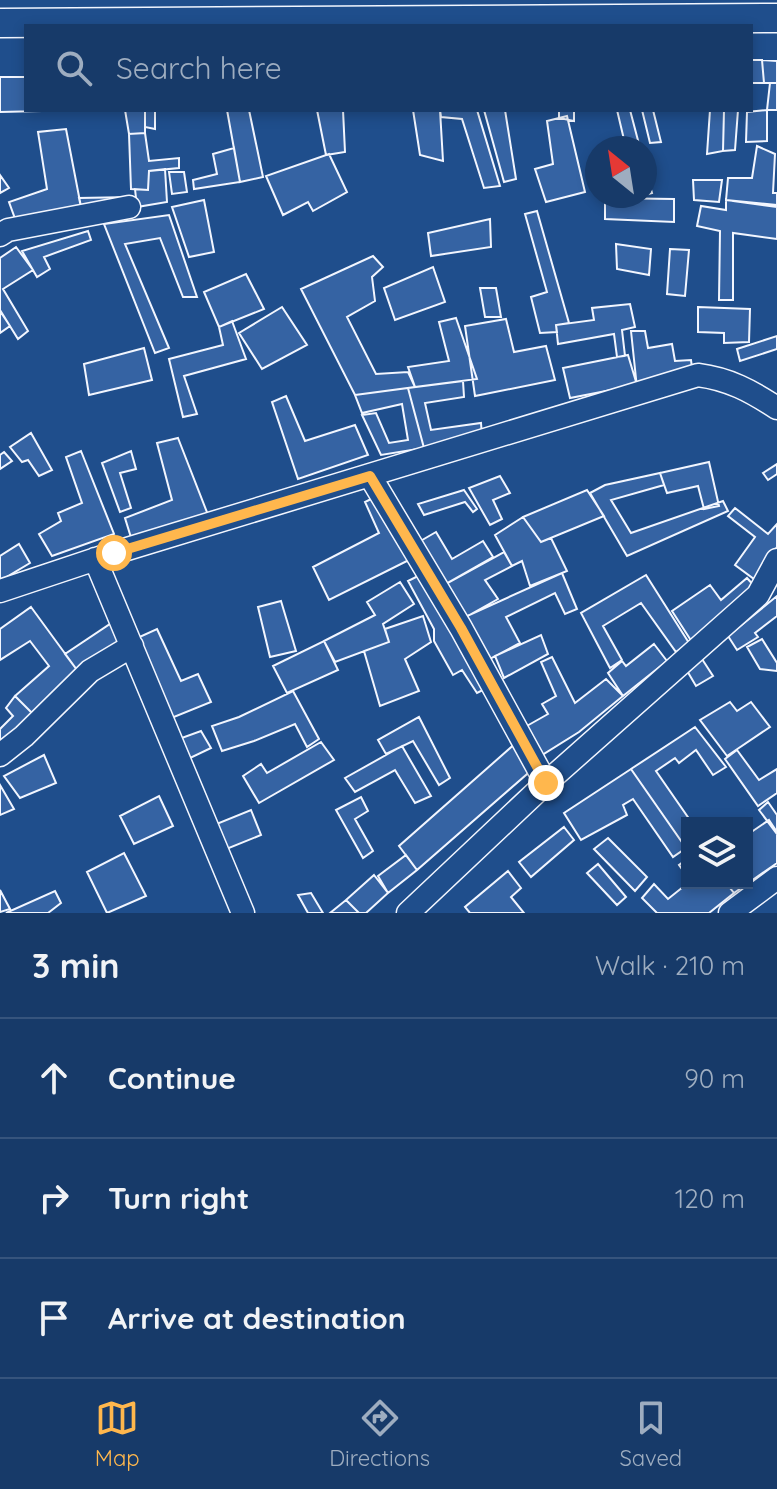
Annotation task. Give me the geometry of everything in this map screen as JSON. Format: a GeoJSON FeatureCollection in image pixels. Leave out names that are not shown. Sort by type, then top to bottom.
{"type":"FeatureCollection","features":[{"type":"Feature","properties":{"kind":"main road"},"geometry":{"type":"LineString","coordinates":[[0,23],[777,18]]}},
{"type":"Feature","properties":{"kind":"street"},"geometry":{"type":"LineString","coordinates":[[3,226],[129,207]]}},
{"type":"Feature","properties":{"kind":"street"},"geometry":{"type":"LineString","coordinates":[[0,591],[95,559],[698,375],[721,378],[747,389],[777,408]]}},
{"type":"Feature","properties":{"kind":"street"},"geometry":{"type":"LineString","coordinates":[[370,476],[461,628],[546,783]]}},
{"type":"Feature","properties":{"kind":"street"},"geometry":{"type":"LineString","coordinates":[[95,559],[243,913]]}},
{"type":"Feature","properties":{"kind":"street"},"geometry":{"type":"LineString","coordinates":[[408,913],[546,783],[758,595],[777,560]]}},
{"type":"Feature","properties":{"kind":"street"},"geometry":{"type":"LineString","coordinates":[[0,755],[24,736],[90,671],[132,646]]}},
{"type":"Feature","properties":{"kind":"street"},"geometry":{"type":"LineString","coordinates":[[730,913],[777,878]]}},
{"type":"Feature","properties":{"kind":"building"},"geometry":{"type":"Polygon","coordinates":[[[753,60],[762,60],[764,83],[753,83],[753,60]]]}},
{"type":"Feature","properties":{"kind":"building"},"geometry":{"type":"Polygon","coordinates":[[[762,60],[777,61],[777,83],[764,83],[762,60]]]}},
{"type":"Feature","properties":{"kind":"building"},"geometry":{"type":"Polygon","coordinates":[[[0,77],[24,77],[24,111],[0,112],[0,77]]]}},
{"type":"Feature","properties":{"kind":"building"},"geometry":{"type":"Polygon","coordinates":[[[770,83],[777,83],[777,110],[767,110],[770,83]]]}},
{"type":"Feature","properties":{"kind":"building"},"geometry":{"type":"Polygon","coordinates":[[[767,110],[767,141],[746,142],[747,112],[767,110]]]}},
{"type":"Feature","properties":{"kind":"building"},"geometry":{"type":"Polygon","coordinates":[[[125,112],[145,112],[145,133],[129,134],[125,112]]]}},
{"type":"Feature","properties":{"kind":"building"},"geometry":{"type":"Polygon","coordinates":[[[145,112],[155,112],[155,129],[145,127],[145,112]]]}},
{"type":"Feature","properties":{"kind":"building"},"geometry":{"type":"Polygon","coordinates":[[[227,112],[249,112],[263,177],[240,182],[227,112]]]}},
{"type":"Feature","properties":{"kind":"building"},"geometry":{"type":"Polygon","coordinates":[[[317,112],[343,112],[345,152],[326,155],[317,112]]]}},
{"type":"Feature","properties":{"kind":"building"},"geometry":{"type":"Polygon","coordinates":[[[413,112],[440,112],[443,161],[420,155],[413,112]]]}},
{"type":"Feature","properties":{"kind":"building"},"geometry":{"type":"Polygon","coordinates":[[[440,112],[478,112],[500,186],[484,188],[462,119],[441,117],[440,112]]]}},
{"type":"Feature","properties":{"kind":"building"},"geometry":{"type":"Polygon","coordinates":[[[485,112],[505,112],[516,179],[504,182],[485,112]]]}},
{"type":"Feature","properties":{"kind":"building"},"geometry":{"type":"Polygon","coordinates":[[[559,112],[574,112],[574,121],[559,118],[559,112]]]}},
{"type":"Feature","properties":{"kind":"building"},"geometry":{"type":"Polygon","coordinates":[[[617,112],[631,112],[637,136],[623,136],[617,112]]]}},
{"type":"Feature","properties":{"kind":"building"},"geometry":{"type":"Polygon","coordinates":[[[642,112],[654,112],[661,142],[657,142],[657,136],[648,136],[642,112]]]}},
{"type":"Feature","properties":{"kind":"building"},"geometry":{"type":"Polygon","coordinates":[[[710,112],[724,112],[723,151],[707,154],[710,112]]]}},
{"type":"Feature","properties":{"kind":"building"},"geometry":{"type":"Polygon","coordinates":[[[724,112],[738,112],[735,150],[723,151],[724,112]]]}},
{"type":"Feature","properties":{"kind":"building"},"geometry":{"type":"Polygon","coordinates":[[[567,116],[585,192],[546,202],[535,169],[553,164],[547,121],[567,116]]]}},
{"type":"Feature","properties":{"kind":"building"},"geometry":{"type":"Polygon","coordinates":[[[66,129],[82,212],[17,224],[9,202],[47,189],[38,132],[66,129]]]}},
{"type":"Feature","properties":{"kind":"building"},"geometry":{"type":"Polygon","coordinates":[[[145,133],[149,161],[179,158],[179,168],[149,171],[148,190],[131,189],[129,134],[145,133]]]}},
{"type":"Feature","properties":{"kind":"building"},"geometry":{"type":"Polygon","coordinates":[[[757,146],[775,154],[773,193],[777,193],[777,205],[726,200],[728,178],[752,178],[757,146]]]}},
{"type":"Feature","properties":{"kind":"building"},"geometry":{"type":"Polygon","coordinates":[[[234,148],[240,182],[194,189],[193,180],[217,174],[213,154],[234,148]]]}},
{"type":"Feature","properties":{"kind":"building"},"geometry":{"type":"Polygon","coordinates":[[[329,154],[347,192],[313,211],[308,202],[283,215],[266,176],[329,154]]]}},
{"type":"Feature","properties":{"kind":"building"},"geometry":{"type":"Polygon","coordinates":[[[165,169],[167,202],[137,207],[135,189],[148,190],[149,171],[165,169]]]}},
{"type":"Feature","properties":{"kind":"building"},"geometry":{"type":"Polygon","coordinates":[[[169,172],[184,172],[187,192],[172,194],[169,172]]]}},
{"type":"Feature","properties":{"kind":"building"},"geometry":{"type":"Polygon","coordinates":[[[0,175],[9,188],[0,193],[0,175]]]}},
{"type":"Feature","properties":{"kind":"building"},"geometry":{"type":"Polygon","coordinates":[[[693,180],[722,180],[719,202],[694,200],[693,180]]]}},
{"type":"Feature","properties":{"kind":"building"},"geometry":{"type":"Polygon","coordinates":[[[133,197],[82,212],[79,198],[133,197]]]}},
{"type":"Feature","properties":{"kind":"building"},"geometry":{"type":"Polygon","coordinates":[[[657,199],[674,199],[674,222],[605,219],[605,208],[657,208],[657,199]]]}},
{"type":"Feature","properties":{"kind":"building"},"geometry":{"type":"Polygon","coordinates":[[[204,200],[214,252],[189,257],[172,207],[204,200]]]}},
{"type":"Feature","properties":{"kind":"building"},"geometry":{"type":"Polygon","coordinates":[[[726,200],[777,207],[777,239],[733,233],[733,300],[719,300],[720,231],[697,226],[701,206],[726,210],[726,200]]]}},
{"type":"Feature","properties":{"kind":"building"},"geometry":{"type":"Polygon","coordinates":[[[537,211],[569,323],[556,325],[557,332],[540,333],[531,297],[547,292],[525,214],[537,211]]]}},
{"type":"Feature","properties":{"kind":"building"},"geometry":{"type":"Polygon","coordinates":[[[169,215],[197,297],[183,297],[160,238],[125,244],[169,348],[155,353],[104,224],[169,215]]]}},
{"type":"Feature","properties":{"kind":"building"},"geometry":{"type":"Polygon","coordinates":[[[490,219],[491,247],[431,256],[428,233],[490,219]]]}},
{"type":"Feature","properties":{"kind":"building"},"geometry":{"type":"Polygon","coordinates":[[[88,231],[91,240],[44,257],[50,269],[37,277],[22,251],[88,231]]]}},
{"type":"Feature","properties":{"kind":"building"},"geometry":{"type":"Polygon","coordinates":[[[616,244],[651,249],[649,275],[617,269],[616,244]]]}},
{"type":"Feature","properties":{"kind":"building"},"geometry":{"type":"Polygon","coordinates":[[[16,247],[33,270],[3,289],[28,331],[18,339],[0,310],[0,258],[16,247]]]}},
{"type":"Feature","properties":{"kind":"building"},"geometry":{"type":"Polygon","coordinates":[[[670,249],[689,250],[685,296],[667,294],[670,249]]]}},
{"type":"Feature","properties":{"kind":"building"},"geometry":{"type":"Polygon","coordinates":[[[373,256],[383,267],[372,277],[375,301],[347,317],[376,374],[408,372],[415,387],[355,395],[301,289],[373,256]]]}},
{"type":"Feature","properties":{"kind":"building"},"geometry":{"type":"Polygon","coordinates":[[[433,267],[445,302],[395,320],[384,288],[433,267]]]}},
{"type":"Feature","properties":{"kind":"building"},"geometry":{"type":"Polygon","coordinates":[[[246,274],[264,309],[219,327],[204,292],[246,274]]]}},
{"type":"Feature","properties":{"kind":"building"},"geometry":{"type":"Polygon","coordinates":[[[480,288],[496,288],[501,317],[485,317],[480,288]]]}},
{"type":"Feature","properties":{"kind":"building"},"geometry":{"type":"Polygon","coordinates":[[[630,304],[635,327],[622,330],[625,356],[617,357],[614,334],[558,344],[556,325],[594,320],[592,308],[630,304]]]}},
{"type":"Feature","properties":{"kind":"building"},"geometry":{"type":"Polygon","coordinates":[[[282,307],[307,345],[262,369],[239,333],[282,307]]]}},
{"type":"Feature","properties":{"kind":"building"},"geometry":{"type":"Polygon","coordinates":[[[698,307],[750,309],[749,342],[724,343],[724,333],[698,332],[698,307]]]}},
{"type":"Feature","properties":{"kind":"building"},"geometry":{"type":"Polygon","coordinates":[[[0,311],[10,326],[0,333],[0,311]]]}},
{"type":"Feature","properties":{"kind":"building"},"geometry":{"type":"Polygon","coordinates":[[[456,318],[477,379],[415,387],[408,367],[449,361],[439,322],[456,318]]]}},
{"type":"Feature","properties":{"kind":"building"},"geometry":{"type":"Polygon","coordinates":[[[506,319],[514,352],[546,346],[555,380],[475,396],[465,326],[506,319]]]}},
{"type":"Feature","properties":{"kind":"building"},"geometry":{"type":"Polygon","coordinates":[[[232,321],[246,359],[184,376],[197,414],[183,417],[169,359],[223,345],[219,327],[232,321]]]}},
{"type":"Feature","properties":{"kind":"building"},"geometry":{"type":"Polygon","coordinates":[[[631,331],[645,331],[648,348],[672,344],[675,361],[691,360],[693,375],[637,388],[631,331]]]}},
{"type":"Feature","properties":{"kind":"building"},"geometry":{"type":"Polygon","coordinates":[[[777,336],[777,349],[740,361],[737,349],[777,336]]]}},
{"type":"Feature","properties":{"kind":"building"},"geometry":{"type":"Polygon","coordinates":[[[144,348],[152,380],[89,395],[84,364],[144,348]]]}},
{"type":"Feature","properties":{"kind":"building"},"geometry":{"type":"Polygon","coordinates":[[[628,355],[637,385],[570,398],[563,368],[628,355]]]}},
{"type":"Feature","properties":{"kind":"building"},"geometry":{"type":"Polygon","coordinates":[[[463,381],[464,397],[425,403],[431,430],[481,423],[482,437],[424,448],[408,388],[463,381]]]}},
{"type":"Feature","properties":{"kind":"building"},"geometry":{"type":"Polygon","coordinates":[[[408,388],[424,448],[381,455],[362,415],[376,413],[389,443],[408,440],[402,404],[362,413],[355,395],[408,388]]]}},
{"type":"Feature","properties":{"kind":"building"},"geometry":{"type":"Polygon","coordinates":[[[286,396],[305,441],[355,425],[368,455],[298,479],[272,402],[286,396]]]}},
{"type":"Feature","properties":{"kind":"building"},"geometry":{"type":"Polygon","coordinates":[[[31,433],[52,470],[39,476],[28,460],[22,462],[10,447],[31,433]]]}},
{"type":"Feature","properties":{"kind":"building"},"geometry":{"type":"Polygon","coordinates":[[[178,438],[210,520],[133,544],[125,518],[172,500],[157,443],[178,438]]]}},
{"type":"Feature","properties":{"kind":"building"},"geometry":{"type":"Polygon","coordinates":[[[81,451],[114,534],[52,556],[39,534],[61,521],[58,513],[82,503],[66,457],[81,451]]]}},
{"type":"Feature","properties":{"kind":"building"},"geometry":{"type":"Polygon","coordinates":[[[131,451],[136,469],[120,473],[131,508],[120,512],[102,463],[131,451]]]}},
{"type":"Feature","properties":{"kind":"building"},"geometry":{"type":"Polygon","coordinates":[[[4,452],[12,461],[0,469],[0,455],[4,452]]]}},
{"type":"Feature","properties":{"kind":"building"},"geometry":{"type":"Polygon","coordinates":[[[709,462],[719,506],[704,509],[698,486],[667,493],[660,473],[709,462]]]}},
{"type":"Feature","properties":{"kind":"building"},"geometry":{"type":"Polygon","coordinates":[[[777,464],[777,474],[768,480],[763,473],[777,464]]]}},
{"type":"Feature","properties":{"kind":"building"},"geometry":{"type":"Polygon","coordinates":[[[660,473],[664,485],[611,500],[631,533],[723,501],[728,511],[627,556],[590,493],[605,485],[660,473]]]}},
{"type":"Feature","properties":{"kind":"building"},"geometry":{"type":"Polygon","coordinates":[[[500,476],[510,493],[493,500],[502,519],[490,525],[469,488],[500,476]]]}},
{"type":"Feature","properties":{"kind":"building"},"geometry":{"type":"Polygon","coordinates":[[[464,490],[477,509],[473,512],[465,502],[424,515],[418,504],[464,490]]]}},
{"type":"Feature","properties":{"kind":"building"},"geometry":{"type":"Polygon","coordinates":[[[587,490],[604,516],[541,542],[523,517],[587,490]]]}},
{"type":"Feature","properties":{"kind":"building"},"geometry":{"type":"Polygon","coordinates":[[[379,495],[411,559],[329,600],[313,567],[379,533],[365,502],[379,495]]]}},
{"type":"Feature","properties":{"kind":"building"},"geometry":{"type":"Polygon","coordinates":[[[735,508],[768,534],[777,524],[777,547],[754,579],[735,565],[755,537],[728,516],[735,508]]]}},
{"type":"Feature","properties":{"kind":"building"},"geometry":{"type":"Polygon","coordinates":[[[523,517],[541,542],[551,538],[567,571],[530,586],[522,561],[512,566],[495,535],[523,517]]]}},
{"type":"Feature","properties":{"kind":"building"},"geometry":{"type":"Polygon","coordinates":[[[436,532],[452,559],[483,541],[493,557],[442,586],[417,543],[436,532]]]}},
{"type":"Feature","properties":{"kind":"building"},"geometry":{"type":"Polygon","coordinates":[[[19,544],[30,563],[0,581],[0,556],[19,544]]]}},
{"type":"Feature","properties":{"kind":"building"},"geometry":{"type":"Polygon","coordinates":[[[504,552],[512,566],[485,580],[498,599],[464,618],[442,586],[504,552]]]}},
{"type":"Feature","properties":{"kind":"building"},"geometry":{"type":"Polygon","coordinates":[[[562,573],[577,609],[565,614],[555,593],[506,617],[520,643],[488,660],[467,616],[562,573]]]}},
{"type":"Feature","properties":{"kind":"building"},"geometry":{"type":"Polygon","coordinates":[[[420,575],[489,687],[477,693],[462,670],[453,675],[434,641],[434,629],[408,581],[420,575]]]}},
{"type":"Feature","properties":{"kind":"building"},"geometry":{"type":"Polygon","coordinates":[[[646,575],[689,643],[676,652],[641,603],[603,626],[622,660],[610,668],[581,613],[646,575]]]}},
{"type":"Feature","properties":{"kind":"building"},"geometry":{"type":"Polygon","coordinates":[[[747,578],[756,588],[692,642],[672,611],[710,585],[721,600],[747,578]]]}},
{"type":"Feature","properties":{"kind":"building"},"geometry":{"type":"Polygon","coordinates":[[[400,582],[414,604],[383,624],[389,642],[335,662],[324,641],[375,615],[367,602],[400,582]]]}},
{"type":"Feature","properties":{"kind":"building"},"geometry":{"type":"Polygon","coordinates":[[[777,596],[777,616],[755,633],[758,637],[737,650],[728,636],[777,596]]]}},
{"type":"Feature","properties":{"kind":"building"},"geometry":{"type":"Polygon","coordinates":[[[281,601],[296,651],[270,657],[258,607],[281,601]]]}},
{"type":"Feature","properties":{"kind":"building"},"geometry":{"type":"Polygon","coordinates":[[[31,607],[80,674],[34,715],[15,696],[49,666],[30,641],[0,660],[0,629],[31,607]]]}},
{"type":"Feature","properties":{"kind":"building"},"geometry":{"type":"Polygon","coordinates":[[[423,616],[431,642],[405,659],[419,691],[380,706],[364,651],[389,642],[385,629],[423,616]]]}},
{"type":"Feature","properties":{"kind":"building"},"geometry":{"type":"Polygon","coordinates":[[[113,622],[127,643],[80,674],[65,654],[113,622]]]}},
{"type":"Feature","properties":{"kind":"building"},"geometry":{"type":"Polygon","coordinates":[[[157,629],[181,681],[198,674],[211,702],[169,719],[135,639],[157,629]]]}},
{"type":"Feature","properties":{"kind":"building"},"geometry":{"type":"Polygon","coordinates":[[[541,635],[548,654],[504,678],[495,656],[541,635]]]}},
{"type":"Feature","properties":{"kind":"building"},"geometry":{"type":"Polygon","coordinates":[[[762,639],[777,663],[777,671],[760,669],[747,647],[762,639]]]}},
{"type":"Feature","properties":{"kind":"building"},"geometry":{"type":"Polygon","coordinates":[[[324,641],[338,670],[287,693],[273,666],[324,641]]]}},
{"type":"Feature","properties":{"kind":"building"},"geometry":{"type":"Polygon","coordinates":[[[654,644],[667,661],[623,696],[608,673],[622,661],[626,666],[654,644]]]}},
{"type":"Feature","properties":{"kind":"building"},"geometry":{"type":"Polygon","coordinates":[[[552,657],[575,703],[606,679],[623,696],[579,732],[542,755],[525,727],[548,714],[542,704],[556,696],[541,662],[552,657]]]}},
{"type":"Feature","properties":{"kind":"building"},"geometry":{"type":"Polygon","coordinates":[[[702,659],[713,676],[696,686],[686,669],[702,659]]]}},
{"type":"Feature","properties":{"kind":"building"},"geometry":{"type":"Polygon","coordinates":[[[293,691],[319,739],[307,747],[295,724],[222,751],[212,726],[239,717],[293,691]]]}},
{"type":"Feature","properties":{"kind":"building"},"geometry":{"type":"Polygon","coordinates":[[[15,696],[34,715],[0,748],[0,729],[13,716],[6,708],[15,696]]]}},
{"type":"Feature","properties":{"kind":"building"},"geometry":{"type":"Polygon","coordinates":[[[730,702],[737,711],[751,702],[770,727],[727,756],[700,720],[730,702]]]}},
{"type":"Feature","properties":{"kind":"building"},"geometry":{"type":"Polygon","coordinates":[[[419,717],[450,778],[439,785],[413,741],[386,754],[378,740],[419,717]]]}},
{"type":"Feature","properties":{"kind":"building"},"geometry":{"type":"Polygon","coordinates":[[[695,727],[726,767],[713,775],[696,750],[679,763],[675,758],[656,771],[688,817],[681,817],[681,841],[631,769],[695,727]]]}},
{"type":"Feature","properties":{"kind":"building"},"geometry":{"type":"Polygon","coordinates":[[[201,731],[211,748],[186,760],[176,740],[201,731]]]}},
{"type":"Feature","properties":{"kind":"building"},"geometry":{"type":"Polygon","coordinates":[[[321,742],[334,760],[259,803],[243,776],[261,764],[267,773],[321,742]]]}},
{"type":"Feature","properties":{"kind":"building"},"geometry":{"type":"Polygon","coordinates":[[[517,742],[534,768],[417,870],[399,846],[517,742]]]}},
{"type":"Feature","properties":{"kind":"building"},"geometry":{"type":"Polygon","coordinates":[[[402,746],[431,796],[415,803],[395,770],[355,792],[345,778],[402,746]]]}},
{"type":"Feature","properties":{"kind":"building"},"geometry":{"type":"Polygon","coordinates":[[[737,750],[759,780],[777,769],[777,793],[758,806],[725,759],[737,750]]]}},
{"type":"Feature","properties":{"kind":"building"},"geometry":{"type":"Polygon","coordinates":[[[44,755],[56,783],[20,798],[4,776],[44,755]]]}},
{"type":"Feature","properties":{"kind":"building"},"geometry":{"type":"Polygon","coordinates":[[[631,769],[681,841],[681,851],[673,857],[633,799],[623,805],[627,815],[581,840],[564,813],[631,769]]]}},
{"type":"Feature","properties":{"kind":"building"},"geometry":{"type":"Polygon","coordinates":[[[0,785],[14,809],[0,815],[0,785]]]}},
{"type":"Feature","properties":{"kind":"building"},"geometry":{"type":"Polygon","coordinates":[[[159,796],[173,826],[134,844],[120,816],[159,796]]]}},
{"type":"Feature","properties":{"kind":"building"},"geometry":{"type":"Polygon","coordinates":[[[361,797],[368,811],[355,819],[373,851],[363,858],[336,810],[361,797]]]}},
{"type":"Feature","properties":{"kind":"building"},"geometry":{"type":"Polygon","coordinates":[[[768,802],[777,815],[777,834],[759,810],[768,802]]]}},
{"type":"Feature","properties":{"kind":"building"},"geometry":{"type":"Polygon","coordinates":[[[251,810],[261,835],[224,850],[214,825],[251,810]]]}},
{"type":"Feature","properties":{"kind":"building"},"geometry":{"type":"Polygon","coordinates":[[[769,820],[777,832],[777,863],[753,880],[753,831],[769,820]]]}},
{"type":"Feature","properties":{"kind":"building"},"geometry":{"type":"Polygon","coordinates":[[[564,827],[574,840],[531,877],[519,862],[564,827]]]}},
{"type":"Feature","properties":{"kind":"building"},"geometry":{"type":"Polygon","coordinates":[[[608,838],[647,877],[635,891],[594,849],[608,838]]]}},
{"type":"Feature","properties":{"kind":"building"},"geometry":{"type":"Polygon","coordinates":[[[124,853],[146,896],[107,913],[87,872],[124,853]]]}},
{"type":"Feature","properties":{"kind":"building"},"geometry":{"type":"Polygon","coordinates":[[[406,855],[417,870],[388,893],[378,876],[406,855]]]}},
{"type":"Feature","properties":{"kind":"building"},"geometry":{"type":"Polygon","coordinates":[[[598,864],[626,897],[617,905],[587,873],[598,864]]]}},
{"type":"Feature","properties":{"kind":"building"},"geometry":{"type":"Polygon","coordinates":[[[508,871],[521,888],[511,897],[524,913],[470,913],[465,907],[508,871]]]}},
{"type":"Feature","properties":{"kind":"building"},"geometry":{"type":"Polygon","coordinates":[[[374,875],[388,893],[366,913],[359,913],[346,900],[374,875]]]}},
{"type":"Feature","properties":{"kind":"building"},"geometry":{"type":"Polygon","coordinates":[[[654,884],[668,899],[681,889],[731,889],[734,893],[709,913],[657,913],[642,898],[654,884]]]}},
{"type":"Feature","properties":{"kind":"building"},"geometry":{"type":"Polygon","coordinates":[[[0,890],[10,909],[0,912],[0,890]]]}},
{"type":"Feature","properties":{"kind":"building"},"geometry":{"type":"Polygon","coordinates":[[[55,891],[61,903],[48,913],[6,913],[55,891]]]}},
{"type":"Feature","properties":{"kind":"building"},"geometry":{"type":"Polygon","coordinates":[[[311,893],[323,913],[308,913],[298,895],[311,893]]]}},
{"type":"Feature","properties":{"kind":"building"},"geometry":{"type":"Polygon","coordinates":[[[346,900],[359,913],[330,913],[346,900]]]}},
{"type":"Feature","properties":{"kind":"route"},"geometry":{"type":"LineString","coordinates":[[114,553],[370,476],[461,628],[546,783]]}}]}
